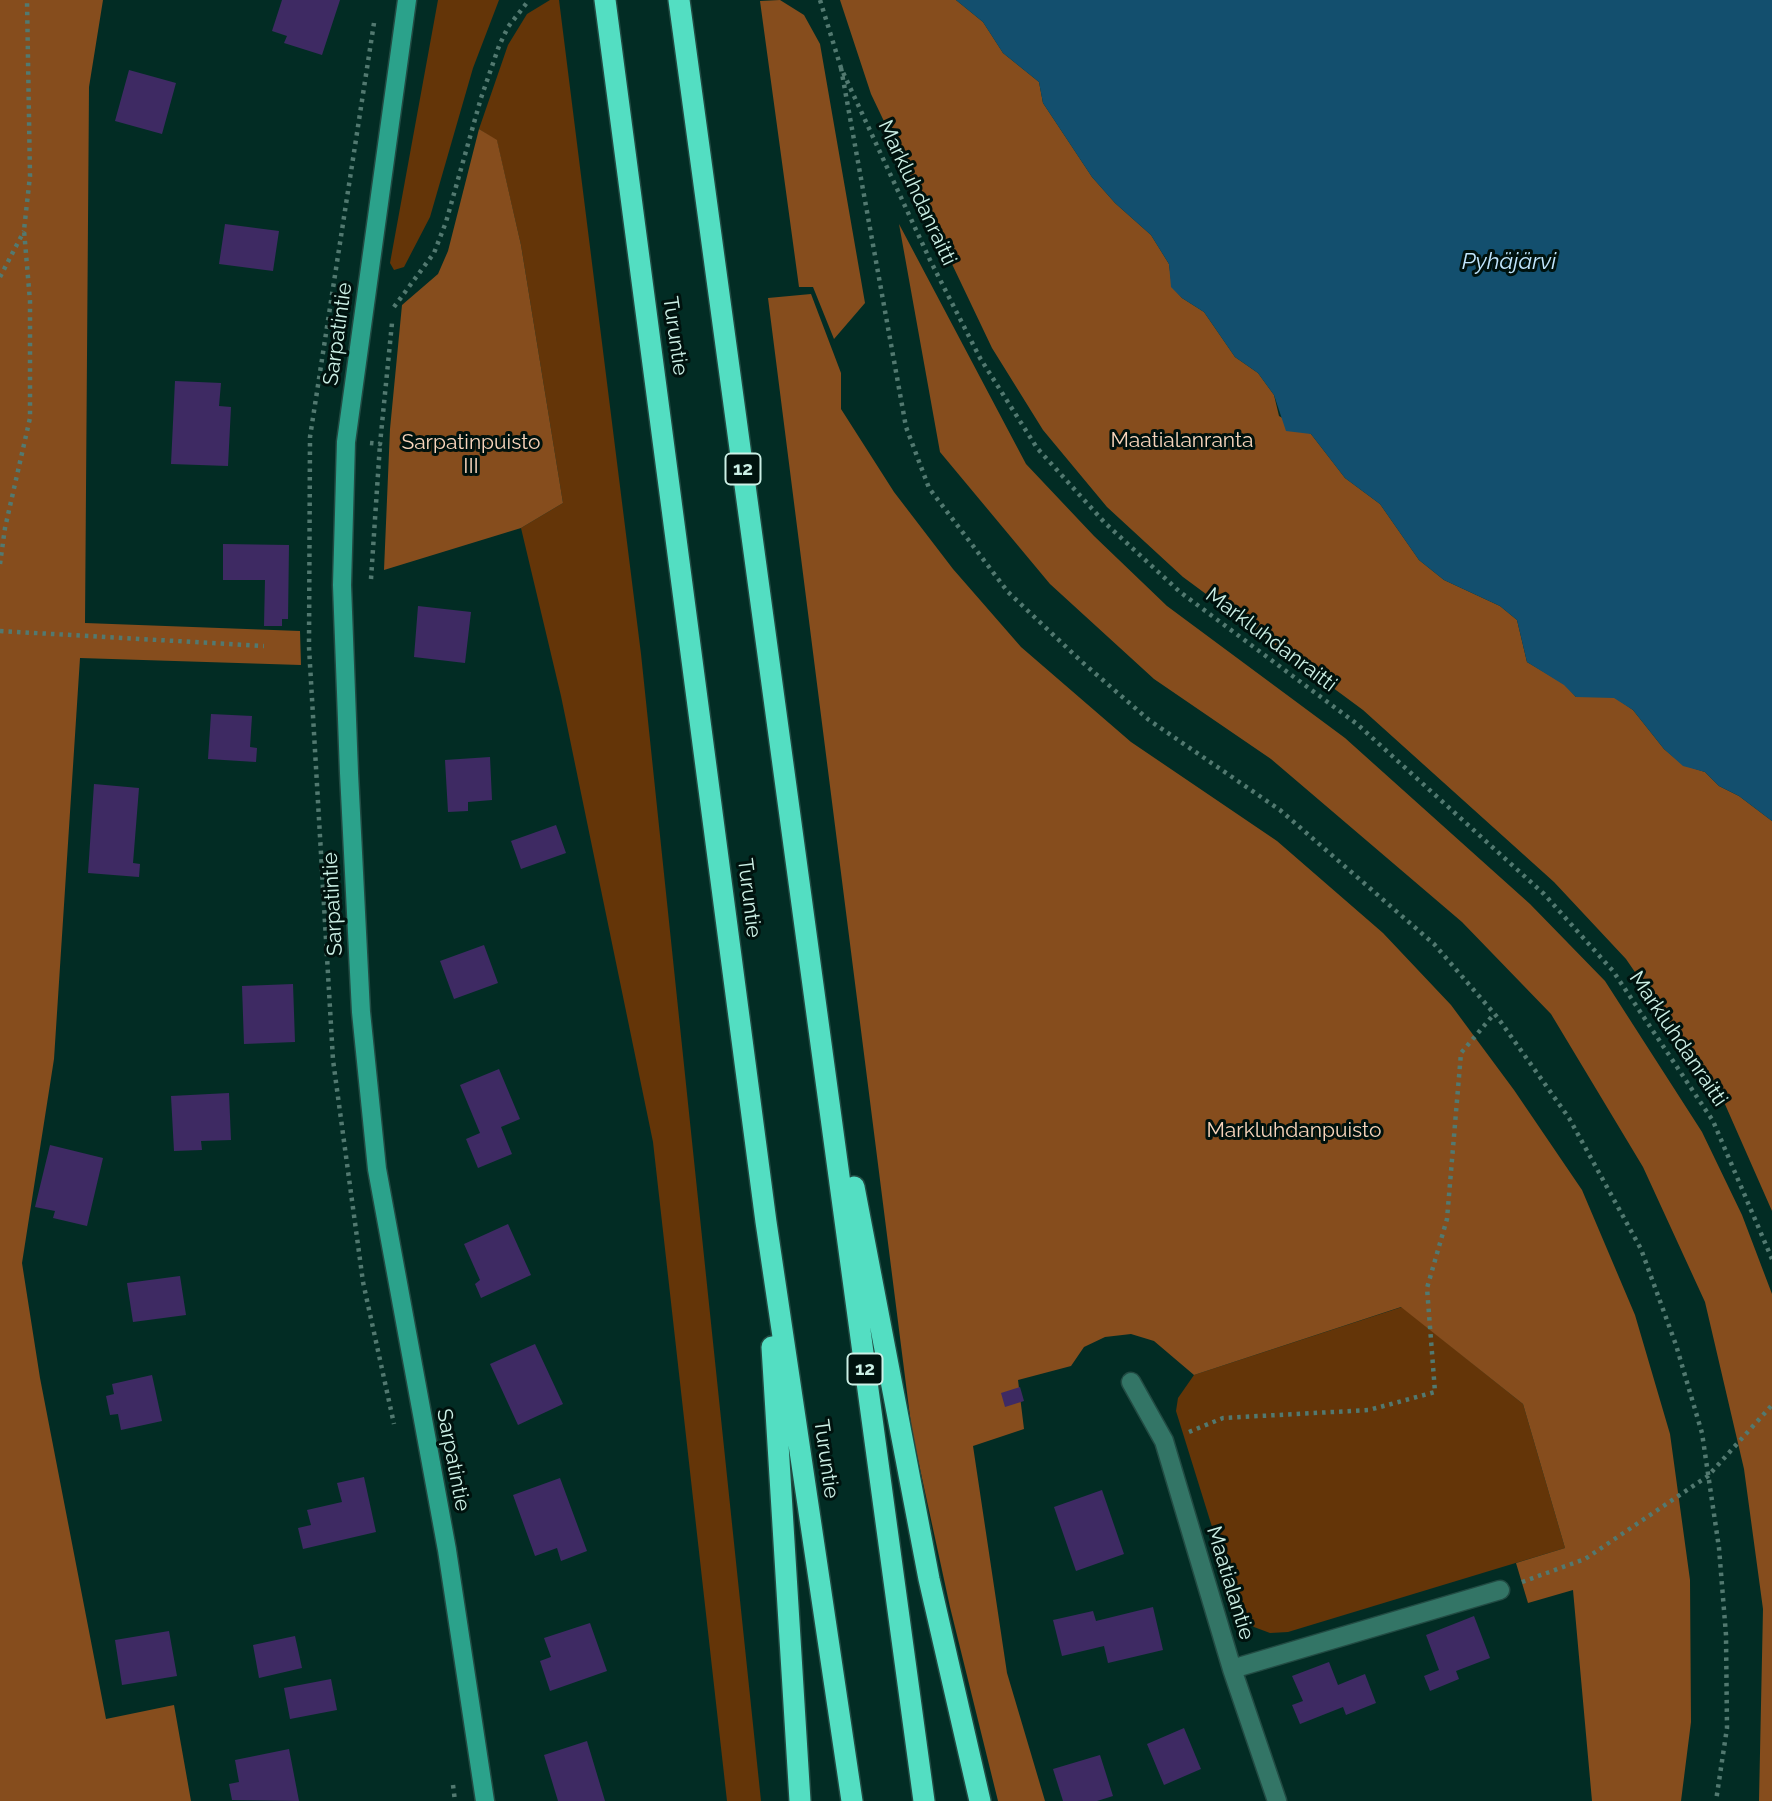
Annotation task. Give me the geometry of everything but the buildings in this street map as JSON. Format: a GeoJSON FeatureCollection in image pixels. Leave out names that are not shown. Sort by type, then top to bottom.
{"type":"FeatureCollection","features":[{"type":"Feature","properties":{"kind":"highway","name":"Turuntie"},"geometry":{"type":"LineString","coordinates":[[605,0],[766,1222],[852,1801]]}},
{"type":"Feature","properties":{"kind":"highway","name":"12"},"geometry":{"type":"LineString","coordinates":[[678,0],[923,1801]]}},
{"type":"Feature","properties":{"kind":"highway"},"geometry":{"type":"LineString","coordinates":[[806,937],[929,1579],[980,1801]]}},
{"type":"Feature","properties":{"kind":"highway"},"geometry":{"type":"LineString","coordinates":[[766,1222],[783,1553],[800,1801]]}},
{"type":"Feature","properties":{"kind":"main road","name":"Sarpatintie"},"geometry":{"type":"LineString","coordinates":[[407,0],[346,442],[342,585],[349,773],[361,1012],[375,1155],[447,1550],[485,1801]]}},
{"type":"Feature","properties":{"kind":"street","name":"Maatialantie"},"geometry":{"type":"LineString","coordinates":[[1131,1382],[1164,1441],[1232,1669],[1276,1801]]}},
{"type":"Feature","properties":{"kind":"street"},"geometry":{"type":"LineString","coordinates":[[1232,1669],[1500,1590]]}},
{"type":"Feature","properties":{"kind":"path"},"geometry":{"type":"LineString","coordinates":[[0,564],[5,528],[30,418],[30,301],[24,230],[30,176],[27,0]]}},
{"type":"Feature","properties":{"kind":"path"},"geometry":{"type":"LineString","coordinates":[[371,591],[380,444],[394,305],[433,253],[446,222],[481,98],[499,46],[508,27],[530,0]]}},
{"type":"Feature","properties":{"kind":"path","name":"Markluhdanraitti"},"geometry":{"type":"LineString","coordinates":[[820,0],[841,68],[930,260],[980,358],[1037,448],[1105,523],[1180,592],[1357,723],[1553,904],[1614,971],[1713,1121],[1772,1259]]}},
{"type":"Feature","properties":{"kind":"path"},"geometry":{"type":"LineString","coordinates":[[376,13],[310,437],[380,444]]}},
{"type":"Feature","properties":{"kind":"path"},"geometry":{"type":"LineString","coordinates":[[841,68],[906,426],[929,488],[1008,592],[1082,662],[1149,720],[1280,810],[1356,873],[1434,944],[1494,1014],[1569,1118],[1641,1249],[1676,1345],[1702,1433],[1719,1548],[1726,1635],[1727,1728],[1716,1801]]}},
{"type":"Feature","properties":{"kind":"path"},"geometry":{"type":"LineString","coordinates":[[0,277],[24,230]]}},
{"type":"Feature","properties":{"kind":"path"},"geometry":{"type":"LineString","coordinates":[[0,631],[264,646]]}},
{"type":"Feature","properties":{"kind":"path"},"geometry":{"type":"LineString","coordinates":[[1164,1441],[1223,1418],[1369,1410],[1435,1392],[1427,1287],[1447,1219],[1461,1054],[1494,1014]]}},
{"type":"Feature","properties":{"kind":"path"},"geometry":{"type":"LineString","coordinates":[[1500,1590],[1585,1559],[1708,1476],[1772,1405]]}},
{"type":"Feature","properties":{"kind":"shaded area"},"geometry":{"type":"Polygon","coordinates":[[[438,0],[499,0],[473,68],[430,217],[404,267],[394,270],[390,263],[438,0]]]}},
{"type":"Feature","properties":{"kind":"shaded area"},"geometry":{"type":"Polygon","coordinates":[[[550,0],[559,0],[641,654],[761,1801],[727,1801],[653,1142],[561,696],[521,528],[563,503],[521,245],[497,141],[479,129],[508,45],[527,14],[550,0]]]}},
{"type":"Feature","properties":{"kind":"shaded area"},"geometry":{"type":"Polygon","coordinates":[[[1402,1307],[1523,1404],[1565,1548],[1288,1632],[1270,1633],[1254,1627],[1242,1616],[1236,1604],[1176,1411],[1178,1398],[1194,1375],[1402,1307]]]}},
{"type":"Feature","properties":{"kind":"green space"},"geometry":{"type":"Polygon","coordinates":[[[0,0],[103,0],[89,87],[85,623],[300,631],[301,665],[80,658],[54,1059],[22,1263],[40,1378],[106,1719],[174,1705],[191,1801],[0,1801],[0,0]]]}},
{"type":"Feature","properties":{"kind":"green space"},"geometry":{"type":"Polygon","coordinates":[[[780,0],[804,15],[820,44],[865,303],[834,339],[813,287],[799,287],[760,1],[780,0]]]}},
{"type":"Feature","properties":{"kind":"green space","name":"Maatialanranta"},"geometry":{"type":"Polygon","coordinates":[[[840,0],[956,0],[983,22],[1003,53],[1039,82],[1043,103],[1092,177],[1115,203],[1151,235],[1169,264],[1172,287],[1182,298],[1204,312],[1235,357],[1258,373],[1274,395],[1279,416],[1311,434],[1345,478],[1380,504],[1419,560],[1444,580],[1500,606],[1517,620],[1527,662],[1564,684],[1576,697],[1614,697],[1633,710],[1664,749],[1683,765],[1705,772],[1719,786],[1739,796],[1772,821],[1772,1211],[1724,1102],[1626,959],[1554,882],[1363,710],[1183,577],[1107,507],[1043,430],[992,348],[871,94],[840,0]]]}},
{"type":"Feature","properties":{"kind":"green space","name":"Sarpatinpuisto III"},"geometry":{"type":"Polygon","coordinates":[[[479,129],[497,140],[521,245],[563,503],[521,528],[384,570],[390,429],[402,305],[438,274],[448,251],[479,129]]]}},
{"type":"Feature","properties":{"kind":"green space"},"geometry":{"type":"Polygon","coordinates":[[[899,224],[1026,464],[1094,536],[1167,606],[1345,738],[1530,904],[1605,981],[1702,1132],[1742,1215],[1772,1294],[1772,1801],[1759,1801],[1763,1609],[1744,1469],[1705,1302],[1643,1167],[1551,1014],[1462,922],[1271,759],[1154,679],[1050,584],[940,452],[899,224]]]}},
{"type":"Feature","properties":{"kind":"green space","name":"Markluhdanpuisto"},"geometry":{"type":"Polygon","coordinates":[[[811,294],[841,373],[841,409],[894,492],[953,569],[1021,647],[1131,742],[1277,841],[1383,933],[1451,1005],[1514,1090],[1582,1190],[1635,1315],[1670,1434],[1690,1580],[1691,1722],[1681,1801],[1592,1801],[1573,1590],[1528,1603],[1516,1563],[1565,1548],[1523,1404],[1401,1307],[1194,1375],[1154,1341],[1131,1334],[1105,1337],[1084,1347],[1071,1366],[1018,1380],[1024,1429],[973,1446],[1007,1673],[1045,1801],[998,1801],[950,1607],[912,1432],[768,298],[811,294]]]}},
{"type":"Feature","properties":{"kind":"water","name":"Pyhäjärvi"},"geometry":{"type":"Polygon","coordinates":[[[956,0],[1772,0],[1772,821],[1739,796],[1719,786],[1705,772],[1683,766],[1664,749],[1633,710],[1614,698],[1576,697],[1564,685],[1527,662],[1517,620],[1500,606],[1444,580],[1419,560],[1380,504],[1345,478],[1311,434],[1286,431],[1274,395],[1258,373],[1235,357],[1204,312],[1182,298],[1171,287],[1169,264],[1151,235],[1115,203],[1092,177],[1043,103],[1039,82],[1003,53],[983,22],[956,0]]]}}]}
